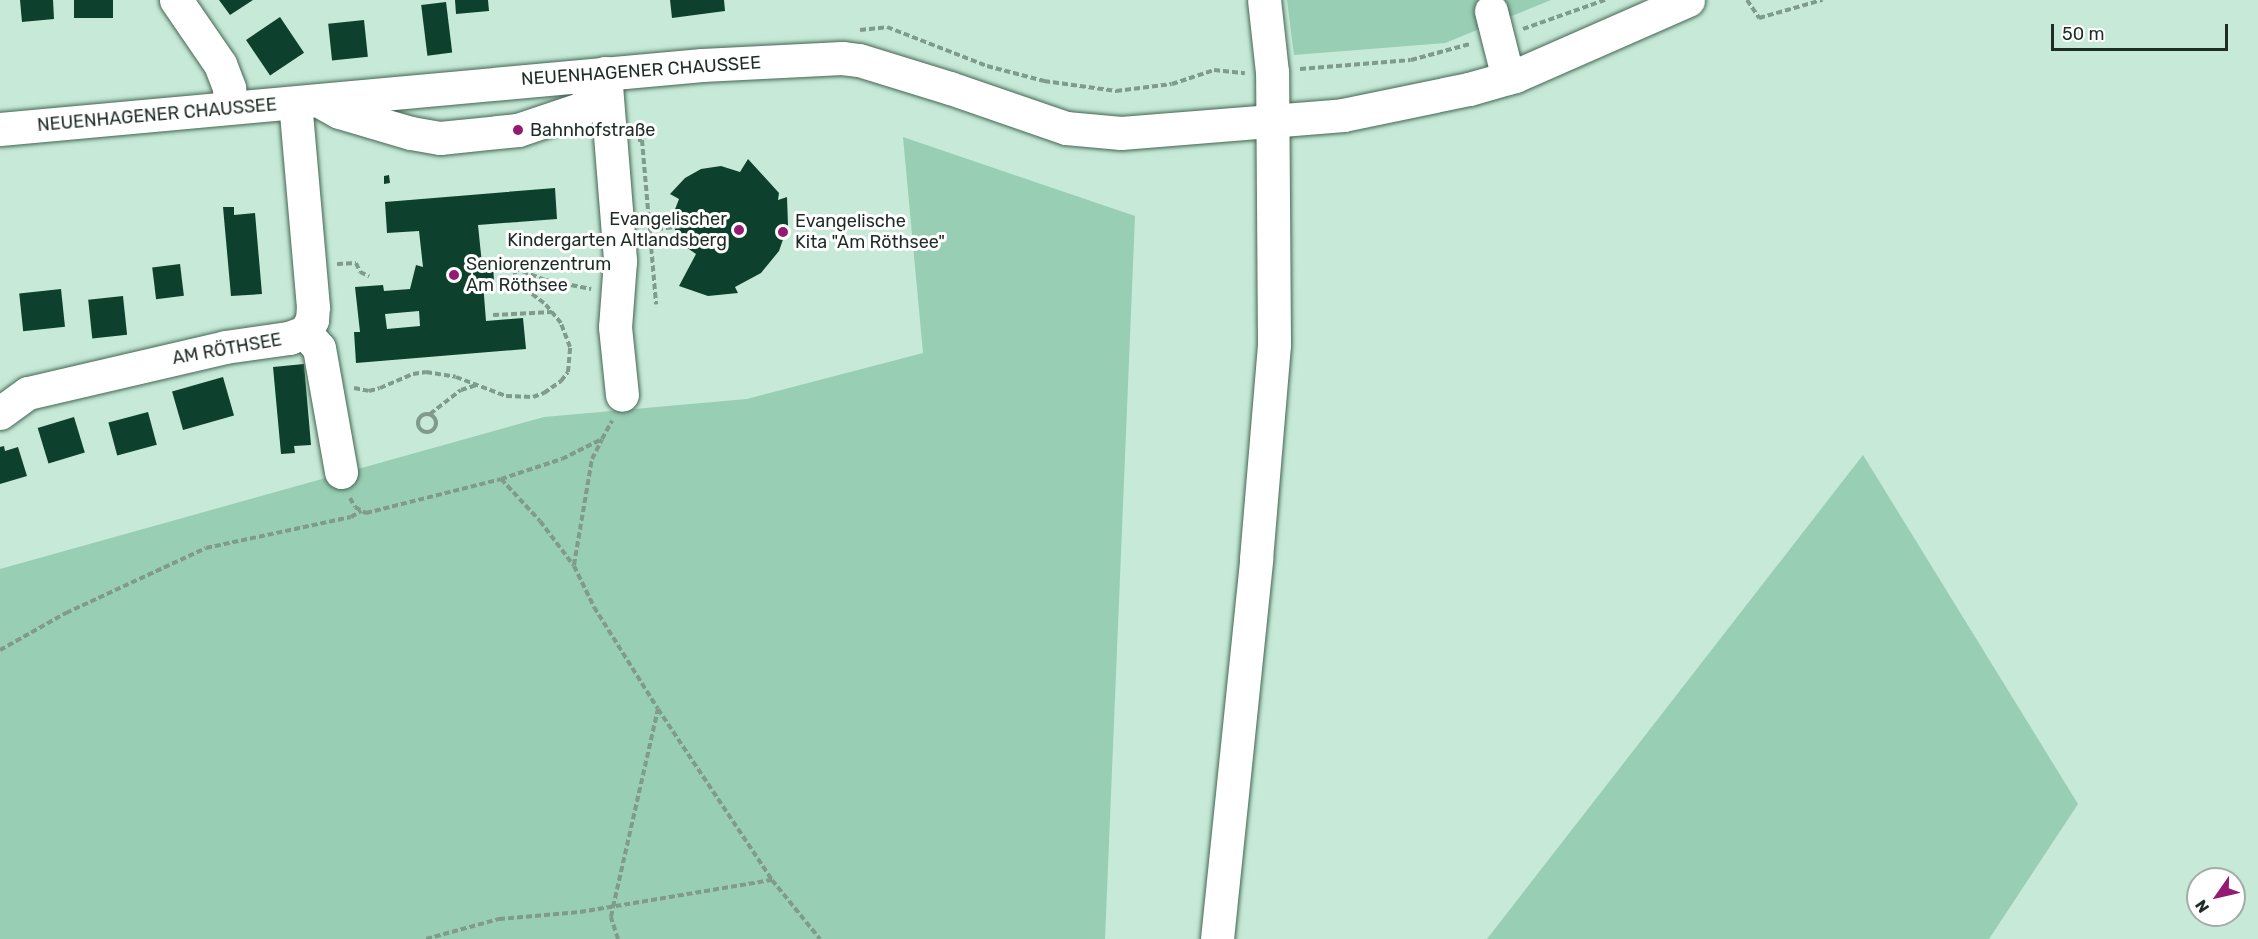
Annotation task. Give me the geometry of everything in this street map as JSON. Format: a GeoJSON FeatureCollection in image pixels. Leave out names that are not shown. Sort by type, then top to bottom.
{"type":"FeatureCollection","features":[{"type":"Feature","properties":{"kind":"street"},"geometry":{"type":"LineString","coordinates":[[176,0],[220,64],[229,88],[230,106]]}},
{"type":"Feature","properties":{"kind":"street"},"geometry":{"type":"LineString","coordinates":[[1217,939],[1274,344],[1275,188],[1271,53],[1264,0]]}},
{"type":"Feature","properties":{"kind":"street","name":"NEUENHAGENER CHAUSSEE"},"geometry":{"type":"LineString","coordinates":[[0,129],[702,64],[843,58],[860,60],[950,88],[1066,128],[1121,133],[1343,115],[1469,89],[1508,78],[1688,0]]}},
{"type":"Feature","properties":{"kind":"street"},"geometry":{"type":"LineString","coordinates":[[1491,11],[1508,78]]}},
{"type":"Feature","properties":{"kind":"street"},"geometry":{"type":"LineString","coordinates":[[306,102],[411,133],[441,138],[518,130],[583,108],[605,73]]}},
{"type":"Feature","properties":{"kind":"street"},"geometry":{"type":"LineString","coordinates":[[605,73],[617,233],[618,288],[615,327],[622,395]]}},
{"type":"Feature","properties":{"kind":"street","name":"AM RÖTHSEE"},"geometry":{"type":"LineString","coordinates":[[0,412],[14,388],[225,347],[289,338],[305,332],[312,320],[313,307],[306,102]]}},
{"type":"Feature","properties":{"kind":"street"},"geometry":{"type":"LineString","coordinates":[[305,332],[319,348],[342,472]]}},
{"type":"Feature","properties":{"kind":"path"},"geometry":{"type":"LineString","coordinates":[[1747,0],[1759,18],[1822,0]]}},
{"type":"Feature","properties":{"kind":"path"},"geometry":{"type":"LineString","coordinates":[[617,233],[703,225]]}},
{"type":"Feature","properties":{"kind":"path"},"geometry":{"type":"LineString","coordinates":[[327,390],[353,388],[369,390],[412,374],[426,372],[448,375],[506,396],[519,398],[544,393],[561,381],[568,372],[570,347],[561,323],[553,312],[517,283],[514,268],[545,280],[584,289],[618,288]]}},
{"type":"Feature","properties":{"kind":"path"},"geometry":{"type":"LineString","coordinates":[[493,315],[553,312]]}},
{"type":"Feature","properties":{"kind":"path"},"geometry":{"type":"LineString","coordinates":[[429,414],[436,421],[435,427],[425,433],[418,427],[417,421],[424,414],[429,414],[461,390],[477,385]]}},
{"type":"Feature","properties":{"kind":"path"},"geometry":{"type":"LineString","coordinates":[[574,566],[592,459],[618,411],[622,395]]}},
{"type":"Feature","properties":{"kind":"path"},"geometry":{"type":"LineString","coordinates":[[342,472],[355,507],[366,513],[501,478],[562,459],[602,439]]}},
{"type":"Feature","properties":{"kind":"path"},"geometry":{"type":"LineString","coordinates":[[501,478],[540,521],[574,566],[594,607],[658,709],[772,880],[820,939]]}},
{"type":"Feature","properties":{"kind":"path"},"geometry":{"type":"LineString","coordinates":[[0,650],[66,613],[206,548],[351,516],[361,510]]}},
{"type":"Feature","properties":{"kind":"path"},"geometry":{"type":"LineString","coordinates":[[618,939],[611,917],[658,709]]}},
{"type":"Feature","properties":{"kind":"path"},"geometry":{"type":"LineString","coordinates":[[426,939],[499,919],[613,906],[772,880]]}},
{"type":"Feature","properties":{"kind":"green space"},"geometry":{"type":"Polygon","coordinates":[[[1287,0],[1551,0],[1445,43],[1294,55],[1287,0]]]}},
{"type":"Feature","properties":{"kind":"green space"},"geometry":{"type":"Polygon","coordinates":[[[903,137],[1135,216],[1105,939],[0,939],[0,569],[544,417],[747,399],[923,353],[903,137]]]}},
{"type":"Feature","properties":{"kind":"green space"},"geometry":{"type":"Polygon","coordinates":[[[1863,455],[2078,804],[1989,939],[1487,939],[1863,455]]]}},
{"type":"Feature","properties":{"kind":"building"},"geometry":{"type":"Polygon","coordinates":[[[20,0],[53,0],[54,19],[22,22],[20,0]]]}},
{"type":"Feature","properties":{"kind":"building"},"geometry":{"type":"Polygon","coordinates":[[[74,0],[113,0],[113,18],[74,18],[74,0]]]}},
{"type":"Feature","properties":{"kind":"building"},"geometry":{"type":"Polygon","coordinates":[[[219,0],[253,0],[230,15],[219,0]]]}},
{"type":"Feature","properties":{"kind":"building"},"geometry":{"type":"Polygon","coordinates":[[[455,0],[488,0],[489,11],[456,14],[455,0]]]}},
{"type":"Feature","properties":{"kind":"building"},"geometry":{"type":"Polygon","coordinates":[[[670,0],[724,0],[725,11],[672,18],[670,0]]]}},
{"type":"Feature","properties":{"kind":"building"},"geometry":{"type":"Polygon","coordinates":[[[446,2],[452,53],[427,56],[421,5],[446,2]]]}},
{"type":"Feature","properties":{"kind":"building"},"geometry":{"type":"Polygon","coordinates":[[[280,17],[304,53],[270,76],[246,40],[280,17]]]}},
{"type":"Feature","properties":{"kind":"building"},"geometry":{"type":"Polygon","coordinates":[[[364,20],[368,57],[332,61],[328,24],[364,20]]]}},
{"type":"Feature","properties":{"kind":"building","name":"Evangelischer Kindergarten Altlandsberg"},"geometry":{"type":"Polygon","coordinates":[[[748,159],[779,193],[778,200],[787,197],[788,225],[779,251],[761,273],[735,287],[738,293],[708,296],[679,286],[696,254],[683,245],[675,230],[674,212],[679,199],[670,194],[685,178],[701,169],[721,166],[740,172],[748,159]]]}},
{"type":"Feature","properties":{"kind":"building"},"geometry":{"type":"Polygon","coordinates":[[[389,175],[390,183],[384,184],[384,176],[389,175]]]}},
{"type":"Feature","properties":{"kind":"building","name":"Seniorenzentrum Am Röthsee"},"geometry":{"type":"Polygon","coordinates":[[[555,188],[557,219],[478,225],[482,264],[493,263],[494,282],[483,283],[486,321],[523,318],[526,349],[356,363],[354,332],[360,332],[355,287],[383,285],[384,291],[410,289],[416,265],[423,267],[419,231],[387,233],[385,202],[555,188]],[[419,311],[385,314],[387,329],[420,326],[419,311]]]}},
{"type":"Feature","properties":{"kind":"building"},"geometry":{"type":"Polygon","coordinates":[[[223,207],[234,207],[234,215],[255,213],[262,294],[231,296],[223,207]]]}},
{"type":"Feature","properties":{"kind":"building"},"geometry":{"type":"Polygon","coordinates":[[[180,264],[184,296],[156,299],[152,267],[180,264]]]}},
{"type":"Feature","properties":{"kind":"building"},"geometry":{"type":"Polygon","coordinates":[[[61,289],[65,327],[23,331],[19,293],[61,289]]]}},
{"type":"Feature","properties":{"kind":"building"},"geometry":{"type":"Polygon","coordinates":[[[123,296],[127,335],[92,338],[88,300],[123,296]]]}},
{"type":"Feature","properties":{"kind":"building"},"geometry":{"type":"Polygon","coordinates":[[[304,364],[311,445],[294,446],[295,453],[281,454],[273,367],[304,364]]]}},
{"type":"Feature","properties":{"kind":"building"},"geometry":{"type":"Polygon","coordinates":[[[223,377],[234,415],[183,430],[172,392],[223,377]]]}},
{"type":"Feature","properties":{"kind":"building"},"geometry":{"type":"Polygon","coordinates":[[[148,412],[157,445],[117,455],[108,423],[148,412]]]}},
{"type":"Feature","properties":{"kind":"building"},"geometry":{"type":"Polygon","coordinates":[[[74,417],[85,452],[48,463],[38,428],[74,417]]]}},
{"type":"Feature","properties":{"kind":"building"},"geometry":{"type":"Polygon","coordinates":[[[4,446],[5,451],[18,447],[27,476],[0,484],[0,447],[4,446]]]}},
{"type":"Feature","properties":{"kind":"place","name":"Bahnhofstraße"},"geometry":{"type":"Point","coordinates":[518,130]}},
{"type":"Feature","properties":{"kind":"place","name":"Evangelischer Kindergarten Altlandsberg"},"geometry":{"type":"Point","coordinates":[739,230]}},
{"type":"Feature","properties":{"kind":"place","name":"Evangelische Kita \"Am Röthsee\""},"geometry":{"type":"Point","coordinates":[783,232]}},
{"type":"Feature","properties":{"kind":"place","name":"Seniorenzentrum Am Röthsee"},"geometry":{"type":"Point","coordinates":[454,275]}}]}
